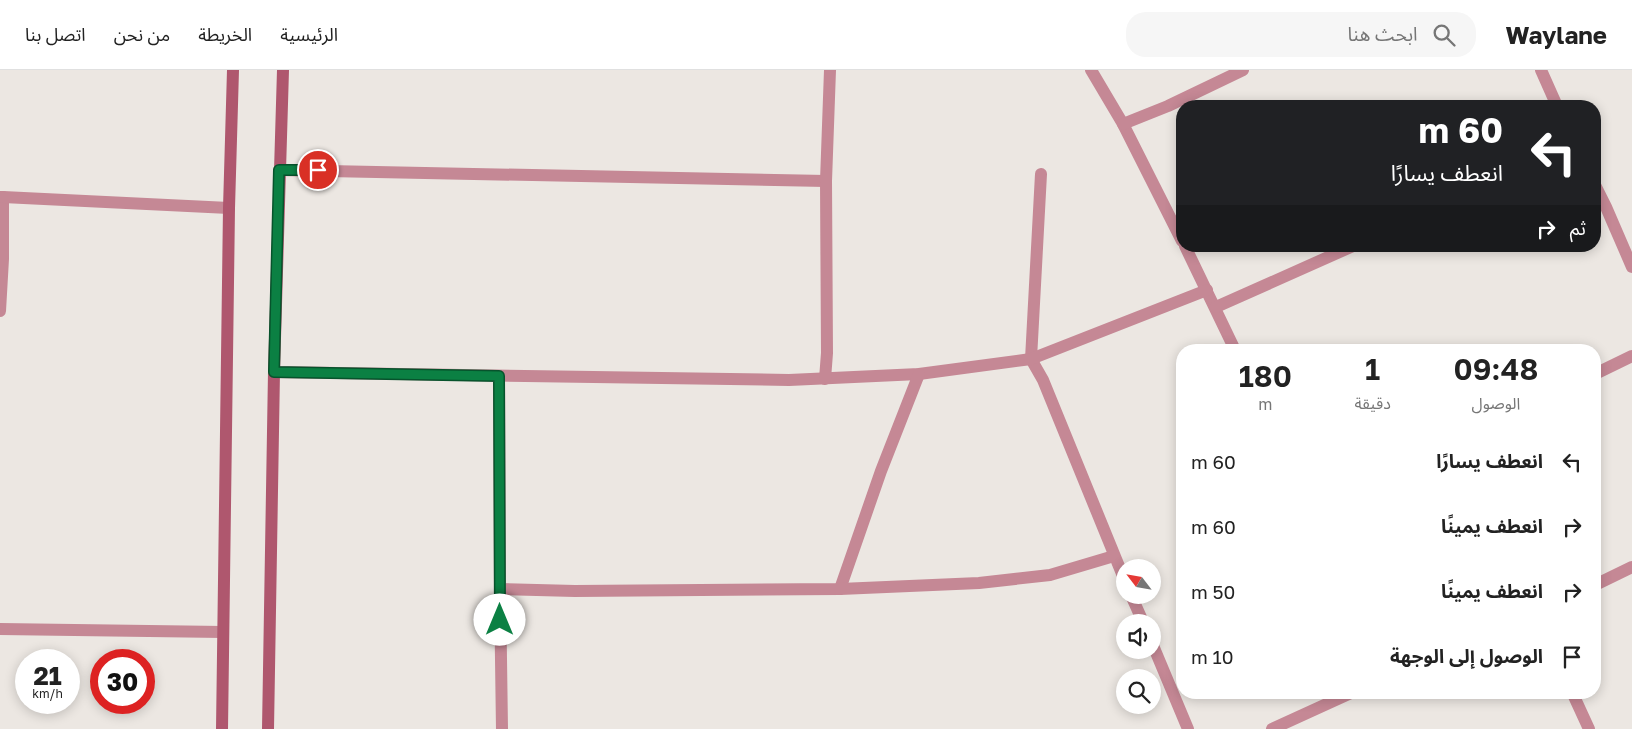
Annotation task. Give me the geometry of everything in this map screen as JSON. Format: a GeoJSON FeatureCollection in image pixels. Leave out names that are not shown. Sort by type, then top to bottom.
{"type":"FeatureCollection","features":[{"type":"Feature","properties":{"kind":"main road"},"geometry":{"type":"LineString","coordinates":[[222,729],[229,208],[233,70]]}},
{"type":"Feature","properties":{"kind":"main road"},"geometry":{"type":"LineString","coordinates":[[268,729],[274,372],[283,70]]}},
{"type":"Feature","properties":{"kind":"street"},"geometry":{"type":"LineString","coordinates":[[825,379],[827,354],[826,181],[830,70]]}},
{"type":"Feature","properties":{"kind":"street"},"geometry":{"type":"LineString","coordinates":[[1091,70],[1124,124],[1176,229]]}},
{"type":"Feature","properties":{"kind":"street"},"geometry":{"type":"LineString","coordinates":[[1180,100],[1243,70]]}},
{"type":"Feature","properties":{"kind":"street"},"geometry":{"type":"LineString","coordinates":[[1541,70],[1554,100]]}},
{"type":"Feature","properties":{"kind":"street"},"geometry":{"type":"LineString","coordinates":[[1124,124],[1176,102]]}},
{"type":"Feature","properties":{"kind":"street"},"geometry":{"type":"LineString","coordinates":[[279,170],[826,181]]}},
{"type":"Feature","properties":{"kind":"street"},"geometry":{"type":"LineString","coordinates":[[1041,174],[1031,359],[1043,380],[1116,561]]}},
{"type":"Feature","properties":{"kind":"street"},"geometry":{"type":"LineString","coordinates":[[0,310],[3,259],[1,197],[229,208]]}},
{"type":"Feature","properties":{"kind":"street"},"geometry":{"type":"LineString","coordinates":[[1601,197],[1632,267]]}},
{"type":"Feature","properties":{"kind":"street"},"geometry":{"type":"LineString","coordinates":[[1188,252],[1233,344]]}},
{"type":"Feature","properties":{"kind":"street"},"geometry":{"type":"LineString","coordinates":[[1216,307],[1340,252]]}},
{"type":"Feature","properties":{"kind":"street"},"geometry":{"type":"LineString","coordinates":[[274,372],[825,379],[919,374],[1031,359],[1207,290]]}},
{"type":"Feature","properties":{"kind":"street"},"geometry":{"type":"LineString","coordinates":[[1601,371],[1632,356]]}},
{"type":"Feature","properties":{"kind":"street"},"geometry":{"type":"LineString","coordinates":[[840,589],[881,471],[919,374]]}},
{"type":"Feature","properties":{"kind":"street"},"geometry":{"type":"LineString","coordinates":[[499,376],[502,729]]}},
{"type":"Feature","properties":{"kind":"street"},"geometry":{"type":"LineString","coordinates":[[500,589],[574,591],[840,589],[979,583],[1050,575],[1114,556]]}},
{"type":"Feature","properties":{"kind":"street"},"geometry":{"type":"LineString","coordinates":[[1601,582],[1632,567]]}},
{"type":"Feature","properties":{"kind":"street"},"geometry":{"type":"LineString","coordinates":[[0,629],[224,632]]}},
{"type":"Feature","properties":{"kind":"street"},"geometry":{"type":"LineString","coordinates":[[1159,659],[1188,729]]}},
{"type":"Feature","properties":{"kind":"street"},"geometry":{"type":"LineString","coordinates":[[1272,729],[1338,699]]}},
{"type":"Feature","properties":{"kind":"street"},"geometry":{"type":"LineString","coordinates":[[1575,699],[1589,729]]}},
{"type":"Feature","properties":{"kind":"route"},"geometry":{"type":"LineString","coordinates":[[318,170],[279,170],[274,372],[499,376],[500,620]]}}]}
